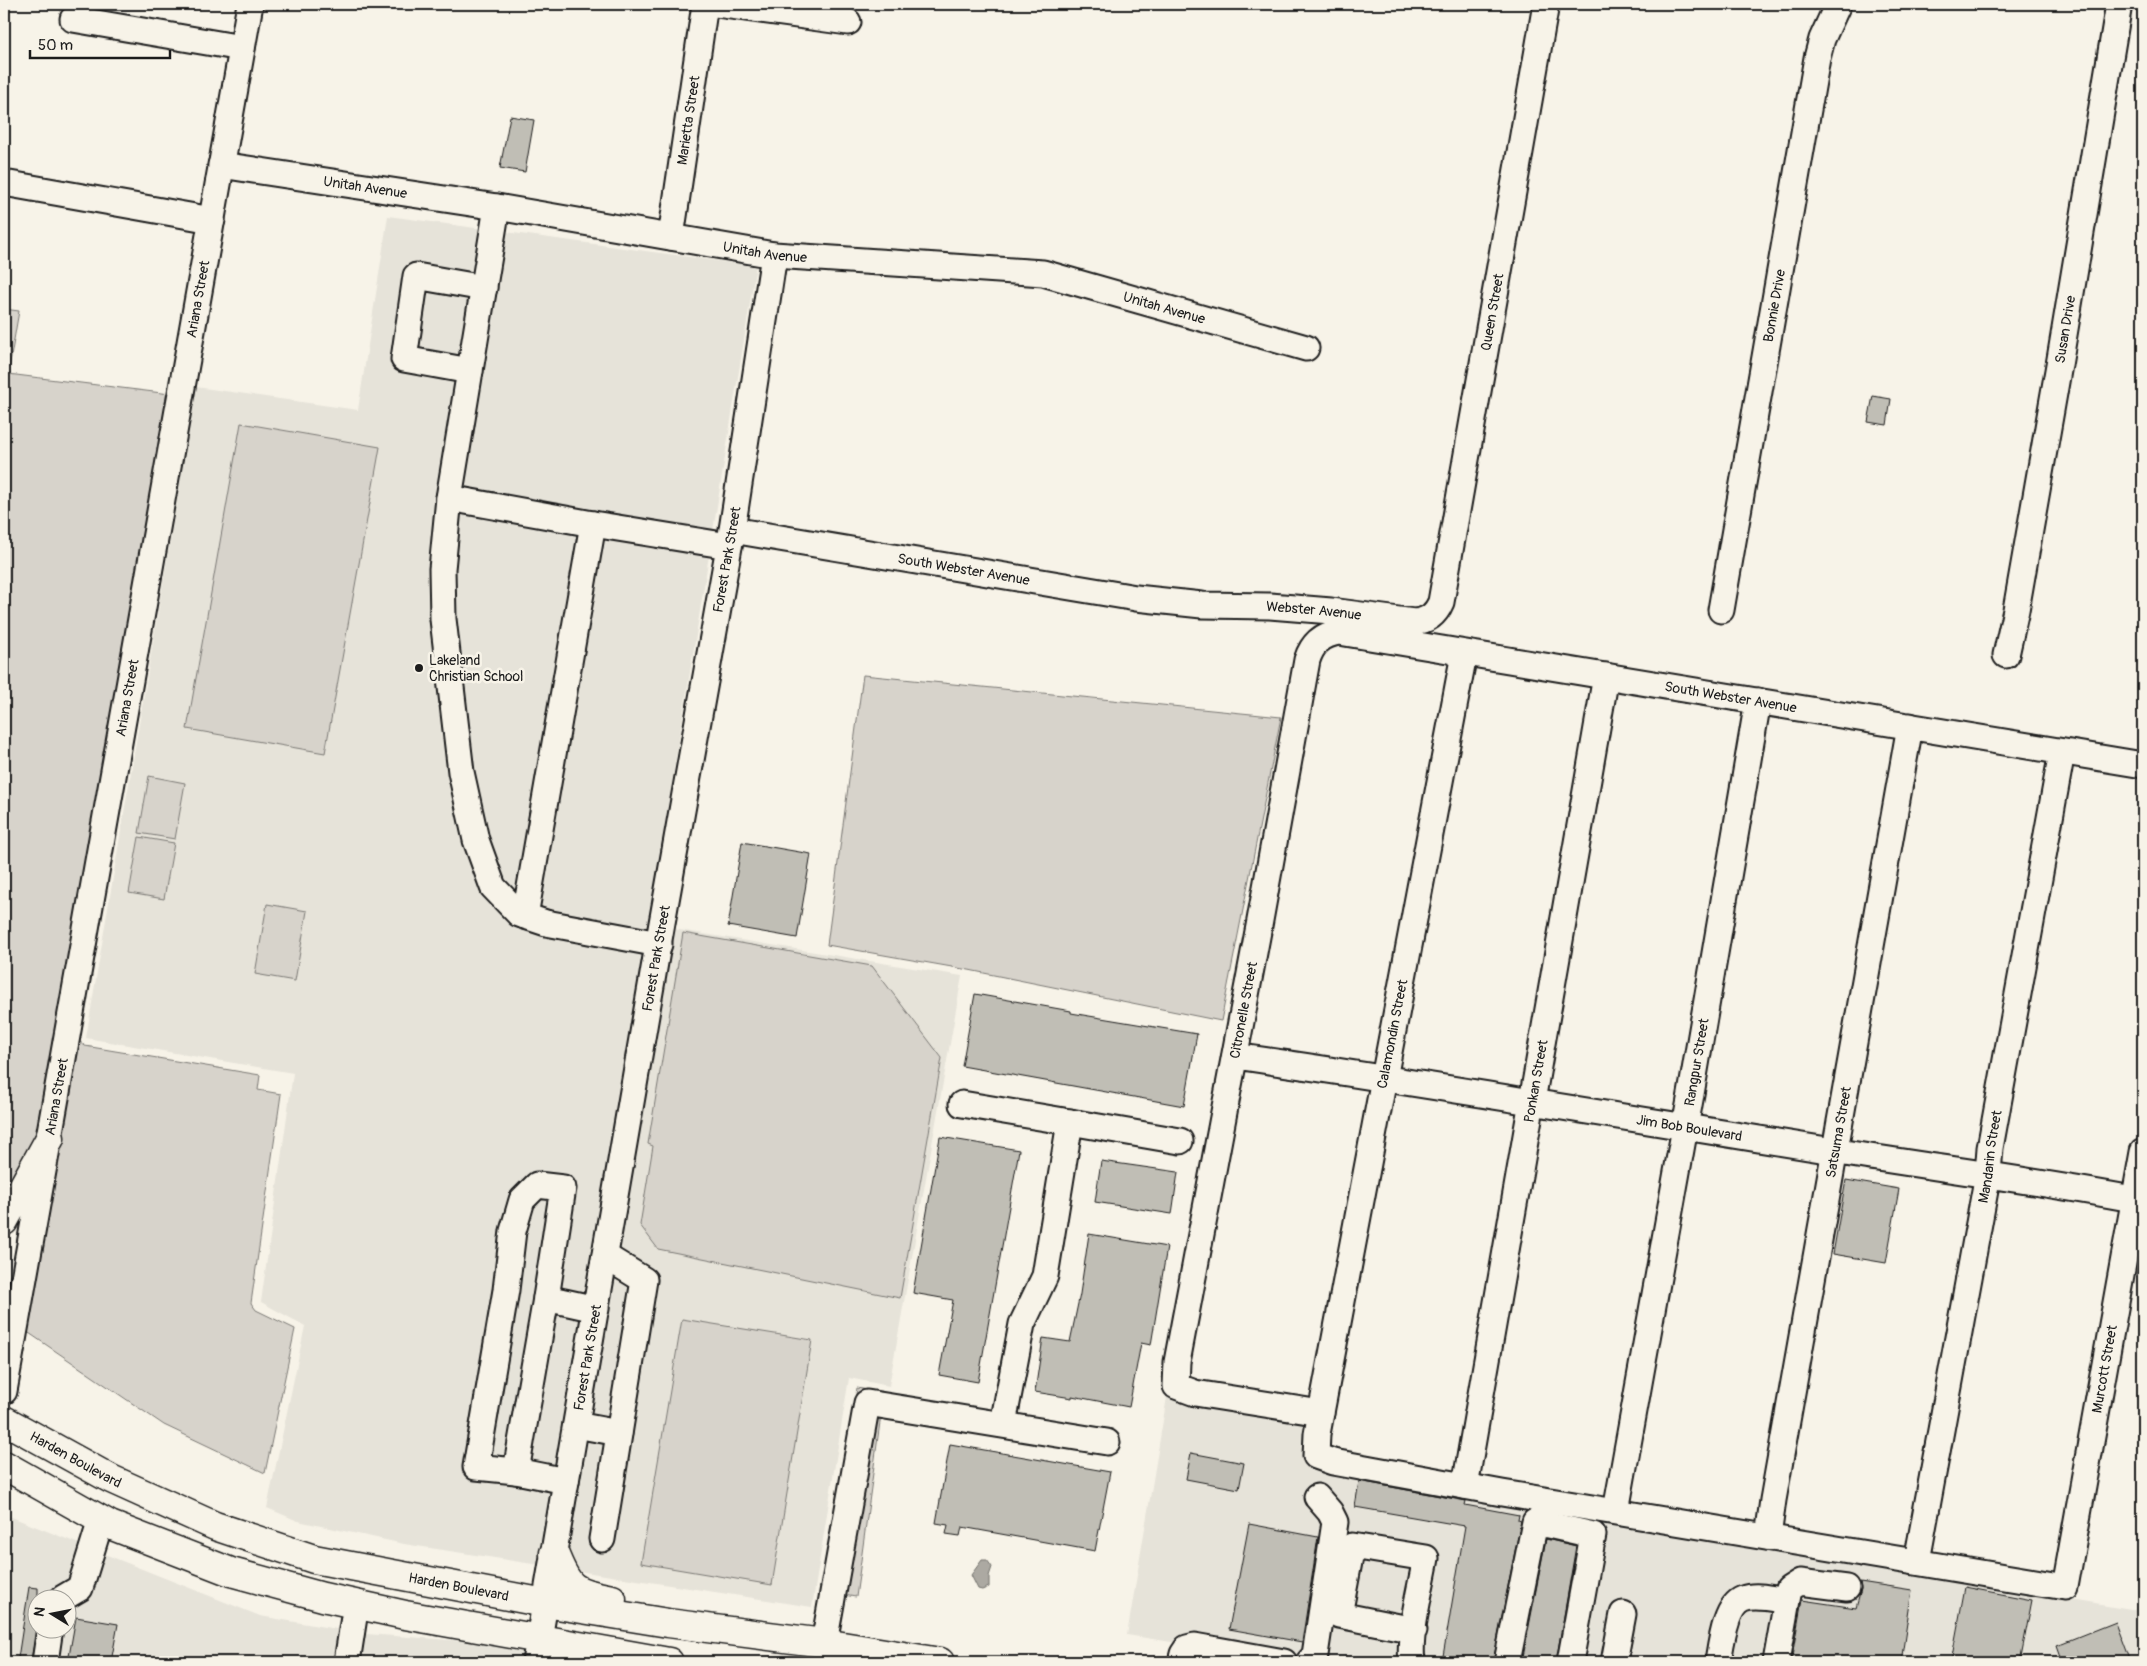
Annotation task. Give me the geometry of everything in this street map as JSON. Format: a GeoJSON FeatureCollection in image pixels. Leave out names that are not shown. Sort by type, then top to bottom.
{"type":"FeatureCollection","features":[{"type":"Feature","properties":{"kind":"main road"},"geometry":{"type":"LineString","coordinates":[[4,1220],[50,1138]]}},
{"type":"Feature","properties":{"kind":"main road","name":"Harden Boulevard"},"geometry":{"type":"LineString","coordinates":[[4,1420],[111,1480],[215,1526],[314,1559],[545,1603],[668,1624],[824,1643],[940,1662]]}},
{"type":"Feature","properties":{"kind":"main road"},"geometry":{"type":"LineString","coordinates":[[4,1465],[101,1520],[231,1572],[405,1615],[537,1651],[669,1662]]}},
{"type":"Feature","properties":{"kind":"main road"},"geometry":{"type":"LineString","coordinates":[[554,1553],[568,1584],[586,1594],[623,1601],[668,1624]]}},
{"type":"Feature","properties":{"kind":"street","name":"Ariana Street"},"geometry":{"type":"LineString","coordinates":[[4,1391],[250,4]]}},
{"type":"Feature","properties":{"kind":"street","name":"Marietta Street"},"geometry":{"type":"LineString","coordinates":[[671,237],[704,4]]}},
{"type":"Feature","properties":{"kind":"street"},"geometry":{"type":"LineString","coordinates":[[716,4],[848,22]]}},
{"type":"Feature","properties":{"kind":"street","name":"Queen Street"},"geometry":{"type":"LineString","coordinates":[[1430,618],[1437,612],[1441,602],[1546,4]]}},
{"type":"Feature","properties":{"kind":"street","name":"Bonnie Drive"},"geometry":{"type":"LineString","coordinates":[[1721,610],[1817,58],[1822,39],[1838,4]]}},
{"type":"Feature","properties":{"kind":"street","name":"Susan Drive"},"geometry":{"type":"LineString","coordinates":[[2006,655],[2016,610],[2047,436],[2119,4]]}},
{"type":"Feature","properties":{"kind":"street"},"geometry":{"type":"LineString","coordinates":[[73,19],[242,48]]}},
{"type":"Feature","properties":{"kind":"street","name":"Unitah Avenue"},"geometry":{"type":"LineString","coordinates":[[221,165],[497,208],[774,255],[1043,273],[1306,348]]}},
{"type":"Feature","properties":{"kind":"street"},"geometry":{"type":"LineString","coordinates":[[4,183],[212,220]]}},
{"type":"Feature","properties":{"kind":"street"},"geometry":{"type":"LineString","coordinates":[[497,208],[448,498],[442,569],[443,619],[450,695],[461,772],[476,840],[493,887],[519,914],[546,923],[659,944]]}},
{"type":"Feature","properties":{"kind":"street","name":"Forest Park Street"},"geometry":{"type":"LineString","coordinates":[[537,1651],[730,538],[774,255]]}},
{"type":"Feature","properties":{"kind":"street"},"geometry":{"type":"LineString","coordinates":[[470,371],[404,359],[416,276],[484,288]]}},
{"type":"Feature","properties":{"kind":"street","name":"South Webster Avenue"},"geometry":{"type":"LineString","coordinates":[[448,498],[593,524],[730,538],[1038,582],[1136,598],[1196,604]]}},
{"type":"Feature","properties":{"kind":"street"},"geometry":{"type":"LineString","coordinates":[[525,916],[593,524]]}},
{"type":"Feature","properties":{"kind":"street","name":"Webster Avenue"},"geometry":{"type":"LineString","coordinates":[[1196,604],[1270,606],[1331,611],[1414,622],[1422,622],[1430,618]]}},
{"type":"Feature","properties":{"kind":"street","name":"South Webster Avenue"},"geometry":{"type":"LineString","coordinates":[[1318,640],[1327,634],[1339,632],[2143,765]]}},
{"type":"Feature","properties":{"kind":"street","name":"Citronelle Street"},"geometry":{"type":"LineString","coordinates":[[1318,640],[1310,650],[1307,660],[1177,1362],[1176,1386],[1196,1393],[1321,1413]]}},
{"type":"Feature","properties":{"kind":"street","name":"Calamondin Street"},"geometry":{"type":"LineString","coordinates":[[1464,654],[1321,1413],[1316,1456],[1333,1462],[1465,1486]]}},
{"type":"Feature","properties":{"kind":"street","name":"Ponkan Street"},"geometry":{"type":"LineString","coordinates":[[1465,1486],[1606,676]]}},
{"type":"Feature","properties":{"kind":"street","name":"Rangpur Street"},"geometry":{"type":"LineString","coordinates":[[1616,1512],[1758,701]]}},
{"type":"Feature","properties":{"kind":"street","name":"Satsuma Street"},"geometry":{"type":"LineString","coordinates":[[1768,1537],[1910,726]]}},
{"type":"Feature","properties":{"kind":"street","name":"Mandarin Street"},"geometry":{"type":"LineString","coordinates":[[1917,1561],[1988,1174],[1992,1139],[2062,752]]}},
{"type":"Feature","properties":{"kind":"street","name":"Jim Bob Boulevard"},"geometry":{"type":"LineString","coordinates":[[1235,1056],[1384,1078],[1835,1152],[1988,1174],[2139,1201]]}},
{"type":"Feature","properties":{"kind":"street"},"geometry":{"type":"LineString","coordinates":[[962,1104],[1180,1141]]}},
{"type":"Feature","properties":{"kind":"street"},"geometry":{"type":"LineString","coordinates":[[1003,1424],[1022,1324],[1045,1276],[1070,1122]]}},
{"type":"Feature","properties":{"kind":"street","name":"Murcott Street"},"geometry":{"type":"LineString","coordinates":[[1917,1561],[2065,1587],[2139,1201],[2143,1152]]}},
{"type":"Feature","properties":{"kind":"street"},"geometry":{"type":"LineString","coordinates":[[516,1471],[563,1188],[537,1185],[522,1200],[513,1231],[506,1290],[476,1467],[516,1471],[566,1481]]}},
{"type":"Feature","properties":{"kind":"street"},"geometry":{"type":"LineString","coordinates":[[602,1539],[644,1280],[605,1256]]}},
{"type":"Feature","properties":{"kind":"street"},"geometry":{"type":"LineString","coordinates":[[546,1298],[596,1309]]}},
{"type":"Feature","properties":{"kind":"street"},"geometry":{"type":"LineString","coordinates":[[824,1643],[867,1403],[1107,1442]]}},
{"type":"Feature","properties":{"kind":"street"},"geometry":{"type":"LineString","coordinates":[[576,1425],[619,1433]]}},
{"type":"Feature","properties":{"kind":"street"},"geometry":{"type":"LineString","coordinates":[[1465,1486],[1917,1561]]}},
{"type":"Feature","properties":{"kind":"street"},"geometry":{"type":"LineString","coordinates":[[1309,1662],[1315,1655],[1334,1522],[1330,1512],[1317,1497]]}},
{"type":"Feature","properties":{"kind":"street"},"geometry":{"type":"LineString","coordinates":[[78,1589],[80,1588],[101,1520]]}},
{"type":"Feature","properties":{"kind":"street"},"geometry":{"type":"LineString","coordinates":[[1507,1662],[1535,1522],[1592,1535],[1570,1662]]}},
{"type":"Feature","properties":{"kind":"street"},"geometry":{"type":"LineString","coordinates":[[1776,1662],[1789,1589],[1800,1582],[1847,1588]]}},
{"type":"Feature","properties":{"kind":"street"},"geometry":{"type":"LineString","coordinates":[[1718,1662],[1729,1615],[1736,1604],[1744,1599],[1764,1598],[1786,1601]]}},
{"type":"Feature","properties":{"kind":"street"},"geometry":{"type":"LineString","coordinates":[[347,1662],[356,1604]]}},
{"type":"Feature","properties":{"kind":"street"},"geometry":{"type":"LineString","coordinates":[[1614,1662],[1623,1614]]}},
{"type":"Feature","properties":{"kind":"street"},"geometry":{"type":"LineString","coordinates":[[1412,1662],[1410,1650],[1414,1630]]}},
{"type":"Feature","properties":{"kind":"street"},"geometry":{"type":"LineString","coordinates":[[45,1662],[49,1638]]}},
{"type":"Feature","properties":{"kind":"street"},"geometry":{"type":"LineString","coordinates":[[1181,1662],[1187,1648],[1195,1646],[1284,1662]]}},
{"type":"Feature","properties":{"kind":"shaded area","name":"Lakeland Christian School"},"geometry":{"type":"Polygon","coordinates":[[[388,216],[756,266],[649,925],[962,976],[889,1386],[849,1378],[812,1607],[404,1544],[298,1521],[267,1508],[305,1326],[261,1302],[293,1073],[86,1038],[196,387],[358,410],[388,216]]]}},
{"type":"Feature","properties":{"kind":"shaded area"},"geometry":{"type":"Polygon","coordinates":[[[4,309],[19,311],[8,374],[170,394],[39,1134],[4,1198],[4,309]]]}},
{"type":"Feature","properties":{"kind":"shaded area"},"geometry":{"type":"Polygon","coordinates":[[[241,423],[380,447],[325,753],[187,729],[241,423]]]}},
{"type":"Feature","properties":{"kind":"shaded area"},"geometry":{"type":"Polygon","coordinates":[[[863,675],[1281,717],[1221,1021],[969,970],[827,945],[863,675]]]}},
{"type":"Feature","properties":{"kind":"shaded area"},"geometry":{"type":"Polygon","coordinates":[[[149,776],[185,783],[175,839],[139,833],[149,776]]]}},
{"type":"Feature","properties":{"kind":"shaded area"},"geometry":{"type":"Polygon","coordinates":[[[139,837],[174,843],[164,899],[129,893],[139,837]]]}},
{"type":"Feature","properties":{"kind":"shaded area"},"geometry":{"type":"Polygon","coordinates":[[[267,904],[307,911],[295,981],[255,974],[267,904]]]}},
{"type":"Feature","properties":{"kind":"shaded area"},"geometry":{"type":"Polygon","coordinates":[[[683,933],[872,966],[942,1058],[900,1298],[658,1249],[640,1225],[653,1146],[648,1144],[683,933]]]}},
{"type":"Feature","properties":{"kind":"shaded area"},"geometry":{"type":"Polygon","coordinates":[[[78,1040],[85,1046],[260,1075],[258,1090],[281,1094],[251,1303],[256,1310],[295,1329],[265,1473],[164,1425],[26,1331],[60,1141],[64,1134],[62,1132],[78,1040]]]}},
{"type":"Feature","properties":{"kind":"shaded area"},"geometry":{"type":"Polygon","coordinates":[[[682,1319],[812,1340],[772,1585],[641,1563],[682,1319]]]}},
{"type":"Feature","properties":{"kind":"shaded area"},"geometry":{"type":"Polygon","coordinates":[[[857,1388],[884,1393],[856,1597],[824,1592],[857,1388]]]}},
{"type":"Feature","properties":{"kind":"shaded area"},"geometry":{"type":"Polygon","coordinates":[[[1168,1391],[1309,1421],[1305,1455],[1993,1586],[2143,1611],[2143,1662],[1298,1662],[1127,1635],[1168,1391]]]}},
{"type":"Feature","properties":{"kind":"shaded area"},"geometry":{"type":"Polygon","coordinates":[[[4,1514],[260,1616],[366,1634],[527,1647],[524,1662],[4,1662],[4,1514]]]}},
{"type":"Feature","properties":{"kind":"shaded area"},"geometry":{"type":"Polygon","coordinates":[[[982,1560],[987,1560],[992,1567],[989,1576],[989,1587],[982,1590],[978,1589],[971,1575],[982,1560]]]}},
{"type":"Feature","properties":{"kind":"building"},"geometry":{"type":"Polygon","coordinates":[[[510,116],[534,120],[525,172],[500,168],[510,116]]]}},
{"type":"Feature","properties":{"kind":"building"},"geometry":{"type":"Polygon","coordinates":[[[1873,396],[1891,399],[1887,425],[1868,422],[1873,396]]]}},
{"type":"Feature","properties":{"kind":"building"},"geometry":{"type":"Polygon","coordinates":[[[742,842],[811,854],[797,938],[728,926],[742,842]]]}},
{"type":"Feature","properties":{"kind":"building"},"geometry":{"type":"Polygon","coordinates":[[[975,994],[1071,1011],[1071,1013],[1197,1034],[1184,1106],[962,1066],[975,994]]]}},
{"type":"Feature","properties":{"kind":"building"},"geometry":{"type":"Polygon","coordinates":[[[940,1137],[1019,1150],[978,1382],[939,1375],[953,1300],[913,1293],[940,1137]]]}},
{"type":"Feature","properties":{"kind":"building"},"geometry":{"type":"Polygon","coordinates":[[[1101,1161],[1178,1172],[1172,1214],[1095,1202],[1101,1161]]]}},
{"type":"Feature","properties":{"kind":"building"},"geometry":{"type":"Polygon","coordinates":[[[1846,1180],[1899,1189],[1886,1263],[1833,1254],[1846,1180]]]}},
{"type":"Feature","properties":{"kind":"building"},"geometry":{"type":"Polygon","coordinates":[[[1089,1234],[1167,1247],[1151,1345],[1141,1343],[1129,1407],[1072,1396],[1072,1398],[1035,1392],[1043,1338],[1070,1342],[1080,1294],[1089,1234]]]}},
{"type":"Feature","properties":{"kind":"building"},"geometry":{"type":"Polygon","coordinates":[[[950,1444],[1110,1472],[1095,1551],[962,1527],[960,1536],[946,1534],[948,1525],[936,1523],[950,1444]]]}},
{"type":"Feature","properties":{"kind":"building"},"geometry":{"type":"Polygon","coordinates":[[[1191,1453],[1244,1463],[1239,1489],[1186,1479],[1191,1453]]]}},
{"type":"Feature","properties":{"kind":"building"},"geometry":{"type":"Polygon","coordinates":[[[1359,1481],[1466,1501],[1465,1505],[1519,1515],[1518,1520],[1521,1521],[1493,1662],[1442,1662],[1465,1526],[1355,1507],[1359,1481]]]}},
{"type":"Feature","properties":{"kind":"building"},"geometry":{"type":"Polygon","coordinates":[[[1249,1524],[1318,1537],[1302,1642],[1229,1629],[1249,1524]]]}},
{"type":"Feature","properties":{"kind":"building"},"geometry":{"type":"Polygon","coordinates":[[[1546,1539],[1576,1546],[1556,1662],[1522,1662],[1546,1539]]]}},
{"type":"Feature","properties":{"kind":"building"},"geometry":{"type":"Polygon","coordinates":[[[1860,1582],[1912,1590],[1901,1662],[1791,1662],[1802,1600],[1856,1608],[1861,1590],[1860,1582]]]}},
{"type":"Feature","properties":{"kind":"building"},"geometry":{"type":"Polygon","coordinates":[[[1965,1587],[2032,1600],[2020,1662],[1951,1662],[1965,1587]]]}},
{"type":"Feature","properties":{"kind":"building"},"geometry":{"type":"Polygon","coordinates":[[[28,1593],[28,1638],[35,1638],[31,1660],[18,1658],[28,1593]]]}},
{"type":"Feature","properties":{"kind":"building"},"geometry":{"type":"Polygon","coordinates":[[[78,1617],[118,1624],[111,1662],[68,1662],[72,1638],[78,1638],[78,1617]]]}},
{"type":"Feature","properties":{"kind":"building"},"geometry":{"type":"Polygon","coordinates":[[[2115,1622],[2130,1662],[2063,1662],[2057,1645],[2115,1622]]]}},
{"type":"Feature","properties":{"kind":"place","name":"Lakeland Christian School"},"geometry":{"type":"Point","coordinates":[419,668]}}]}
